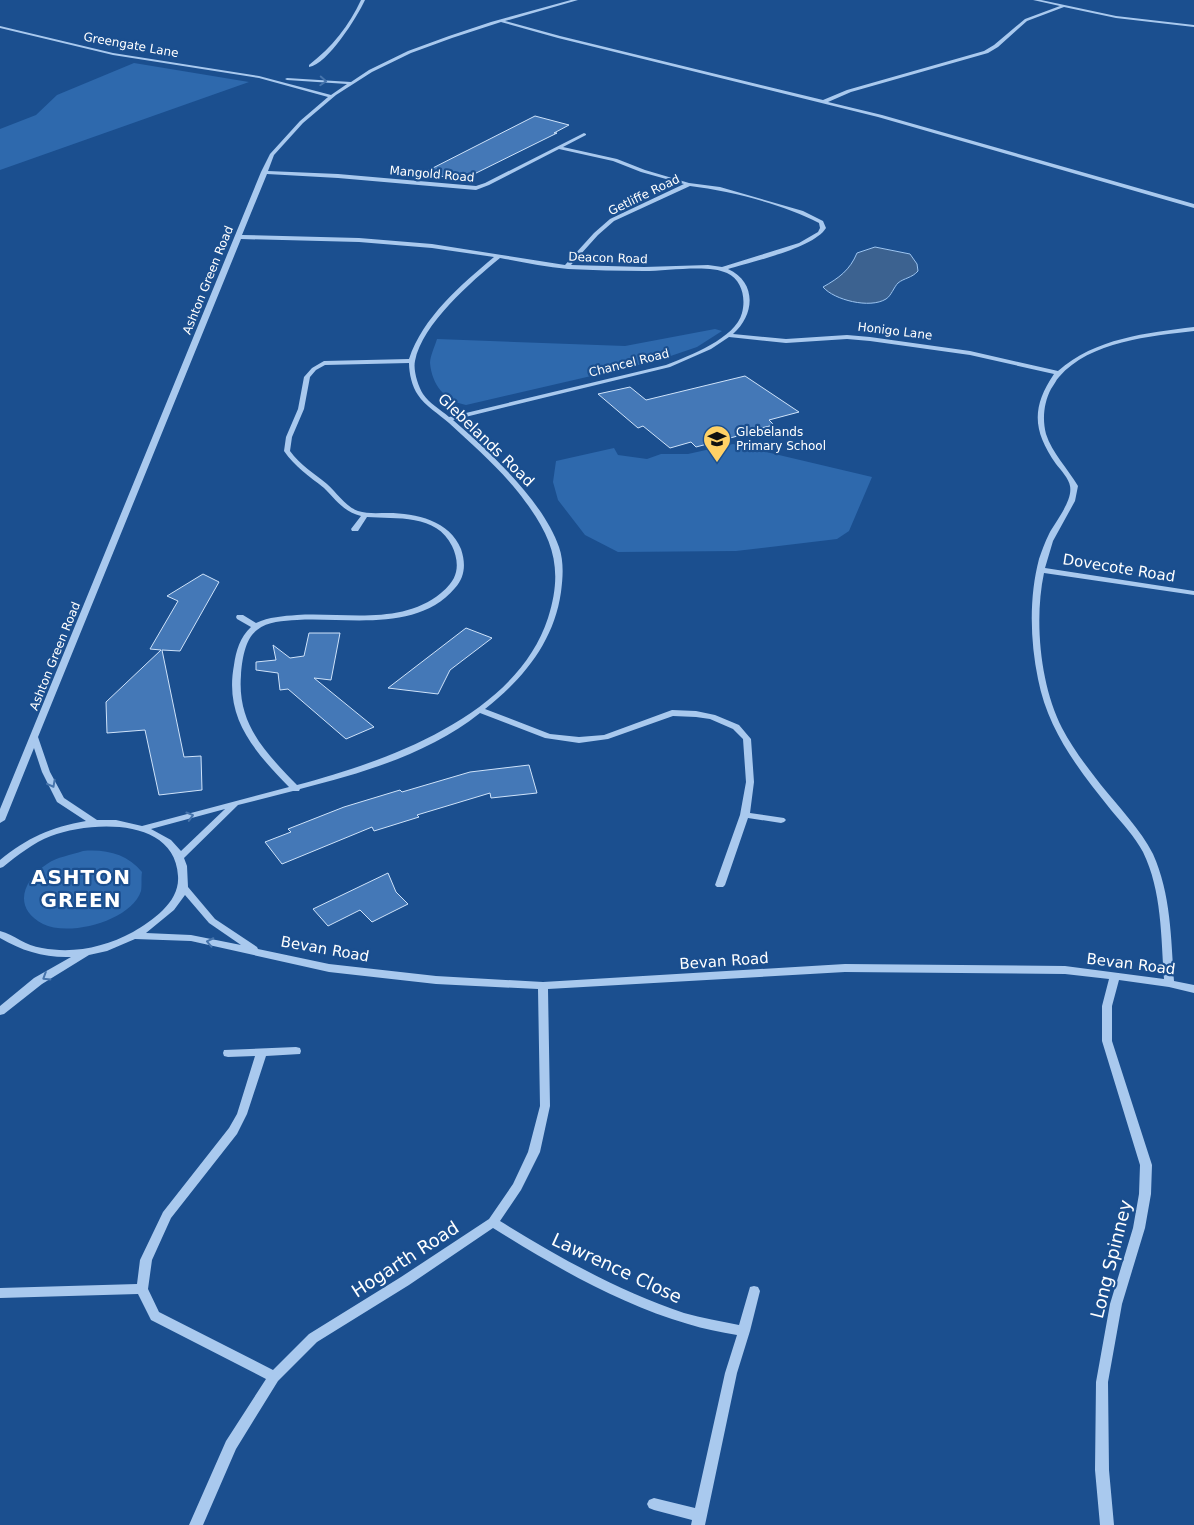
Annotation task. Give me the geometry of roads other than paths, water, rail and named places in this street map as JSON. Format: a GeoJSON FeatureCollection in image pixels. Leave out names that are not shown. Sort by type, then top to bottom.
{"type":"FeatureCollection","features":[{"type":"Feature","properties":{"kind":"street"},"geometry":{"type":"LineString","coordinates":[[311,66],[340,40],[354,21],[363,0]]}},
{"type":"Feature","properties":{"kind":"street","name":"Ashton Green Road"},"geometry":{"type":"LineString","coordinates":[[0,820],[272,155],[287,135],[304,118],[331,96],[375,69],[435,42],[501,20],[576,0]]}},
{"type":"Feature","properties":{"kind":"street"},"geometry":{"type":"LineString","coordinates":[[1035,0],[1116,17],[1194,26]]}},
{"type":"Feature","properties":{"kind":"street"},"geometry":{"type":"LineString","coordinates":[[823,102],[849,91],[986,52],[996,46],[1026,20],[1062,7]]}},
{"type":"Feature","properties":{"kind":"street"},"geometry":{"type":"LineString","coordinates":[[501,20],[559,37],[889,118],[1194,206]]}},
{"type":"Feature","properties":{"kind":"street","name":"Greengate Lane"},"geometry":{"type":"LineString","coordinates":[[0,27],[113,54],[260,77],[352,83]]}},
{"type":"Feature","properties":{"kind":"street","name":"Greengate Lane"},"geometry":{"type":"LineString","coordinates":[[260,77],[331,96]]}},
{"type":"Feature","properties":{"kind":"street","name":"Mangold Road"},"geometry":{"type":"LineString","coordinates":[[264,172],[341,176],[473,188],[488,184],[584,134]]}},
{"type":"Feature","properties":{"kind":"street"},"geometry":{"type":"LineString","coordinates":[[558,147],[615,160],[643,171],[689,184]]}},
{"type":"Feature","properties":{"kind":"street","name":"Getliffe Road"},"geometry":{"type":"LineString","coordinates":[[566,267],[596,234],[612,220],[640,205],[689,184]]}},
{"type":"Feature","properties":{"kind":"street","name":"Deacon Road"},"geometry":{"type":"LineString","coordinates":[[240,237],[359,240],[456,249],[566,267],[644,270],[708,267],[722,269],[790,248],[812,239],[823,228],[821,222],[801,212],[718,188],[689,184]]}},
{"type":"Feature","properties":{"kind":"street"},"geometry":{"type":"LineString","coordinates":[[296,789],[254,742],[239,714],[234,684],[239,652],[250,633],[257,627],[284,618],[393,616],[421,610],[442,597],[458,581],[461,565],[456,546],[444,529],[423,520],[393,515],[365,515],[350,510],[324,485],[295,464],[287,450],[289,437],[301,408],[307,377],[314,369],[324,364],[412,361],[418,342],[441,312],[498,257]]}},
{"type":"Feature","properties":{"kind":"street","name":"Chancel Road"},"geometry":{"type":"LineString","coordinates":[[448,419],[668,366],[695,356],[727,336],[742,320],[747,294],[738,277],[733,272],[722,269]]}},
{"type":"Feature","properties":{"kind":"street"},"geometry":{"type":"LineString","coordinates":[[1169,983],[1163,905],[1149,854],[1080,764],[1061,734],[1046,696],[1037,651],[1036,621],[1041,570],[1049,541],[1074,494],[1074,486],[1046,442],[1041,426],[1041,406],[1049,386],[1057,373],[1085,354],[1129,339],[1194,329]]}},
{"type":"Feature","properties":{"kind":"street","name":"Honigo Lane"},"geometry":{"type":"LineString","coordinates":[[727,336],[778,341],[847,337],[877,339],[970,353],[1057,373]]}},
{"type":"Feature","properties":{"kind":"street","name":"Glebelands Road"},"geometry":{"type":"LineString","coordinates":[[144,828],[369,768],[416,749],[481,711],[514,680],[538,651],[550,625],[557,595],[558,562],[552,540],[527,498],[513,480],[420,394],[414,382],[412,361]]}},
{"type":"Feature","properties":{"kind":"street"},"geometry":{"type":"LineString","coordinates":[[355,529],[365,515]]}},
{"type":"Feature","properties":{"kind":"street","name":"Dovecote Road"},"geometry":{"type":"LineString","coordinates":[[1041,570],[1194,593]]}},
{"type":"Feature","properties":{"kind":"street"},"geometry":{"type":"LineString","coordinates":[[240,617],[257,627]]}},
{"type":"Feature","properties":{"kind":"street"},"geometry":{"type":"LineString","coordinates":[[481,711],[548,736],[579,740],[605,737],[672,713],[696,714],[724,721],[736,727],[747,739],[750,782],[745,815],[720,884]]}},
{"type":"Feature","properties":{"kind":"street"},"geometry":{"type":"LineString","coordinates":[[35,738],[46,772],[60,800],[95,823]]}},
{"type":"Feature","properties":{"kind":"street"},"geometry":{"type":"LineString","coordinates":[[181,856],[236,803]]}},
{"type":"Feature","properties":{"kind":"street"},"geometry":{"type":"LineString","coordinates":[[745,815],[781,820]]}},
{"type":"Feature","properties":{"kind":"street"},"geometry":{"type":"LineString","coordinates":[[0,865],[24,846],[47,834],[81,824],[116,823],[144,828],[169,841],[181,856],[183,887],[174,905],[146,930],[115,945],[61,954],[30,950],[0,937]]}},
{"type":"Feature","properties":{"kind":"street","name":"Bevan Road"},"geometry":{"type":"LineString","coordinates":[[183,887],[212,921],[258,952]]}},
{"type":"Feature","properties":{"kind":"street","name":"Bevan Road"},"geometry":{"type":"LineString","coordinates":[[135,936],[191,938],[329,968],[436,980],[543,986],[846,968],[1065,970],[1169,983],[1194,989]]}},
{"type":"Feature","properties":{"kind":"street"},"geometry":{"type":"LineString","coordinates":[[0,1011],[38,982],[87,951]]}},
{"type":"Feature","properties":{"kind":"street","name":"Long Spinney"},"geometry":{"type":"LineString","coordinates":[[1107,1525],[1102,1470],[1102,1382],[1116,1304],[1139,1228],[1145,1194],[1146,1165],[1107,1040],[1107,1006],[1115,977]]}},
{"type":"Feature","properties":{"kind":"street","name":"Hogarth Road"},"geometry":{"type":"LineString","coordinates":[[196,1525],[232,1444],[274,1377],[313,1338],[494,1222],[517,1187],[534,1152],[545,1106],[543,986]]}},
{"type":"Feature","properties":{"kind":"street"},"geometry":{"type":"LineString","coordinates":[[228,1053],[296,1051]]}},
{"type":"Feature","properties":{"kind":"street"},"geometry":{"type":"LineString","coordinates":[[262,1052],[242,1114],[233,1131],[167,1215],[146,1260],[142,1289],[154,1316],[274,1377]]}},
{"type":"Feature","properties":{"kind":"street","name":"Lawrence Close"},"geometry":{"type":"LineString","coordinates":[[494,1222],[538,1250],[607,1286],[674,1315],[744,1331]]}},
{"type":"Feature","properties":{"kind":"street"},"geometry":{"type":"LineString","coordinates":[[0,1293],[142,1289]]}},
{"type":"Feature","properties":{"kind":"street"},"geometry":{"type":"LineString","coordinates":[[654,1504],[699,1520],[731,1373],[754,1291]]}},
{"type":"Feature","properties":{"kind":"place","name":"Glebelands Primary School"},"geometry":{"type":"Point","coordinates":[717,463]}},
{"type":"Feature","properties":{"kind":"district","name":"ASHTON GREEN"},"geometry":{"type":"Point","coordinates":[81,888]}}]}
